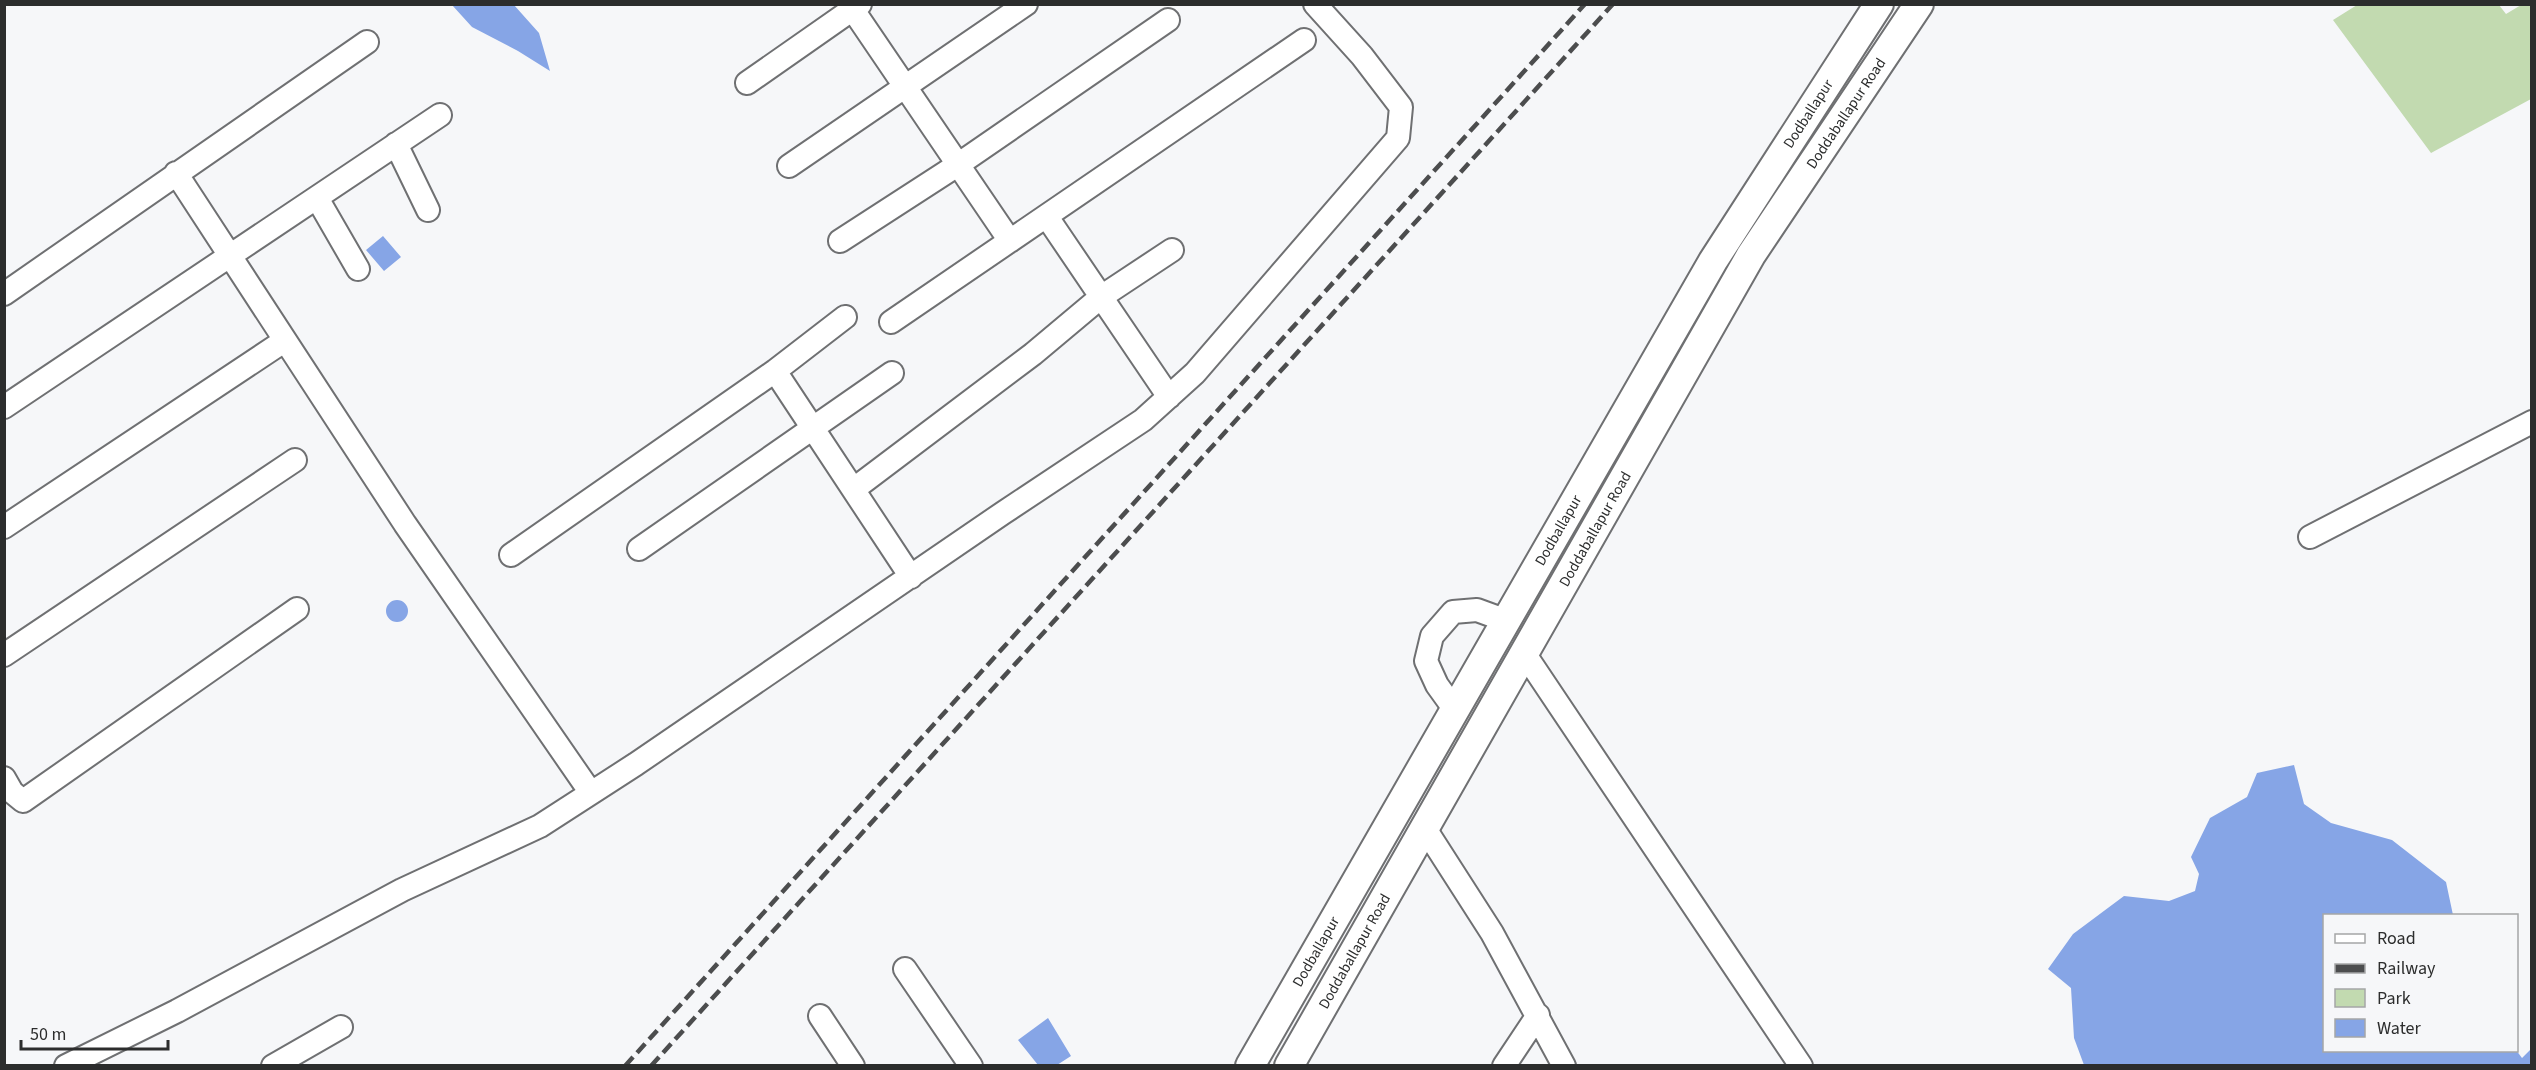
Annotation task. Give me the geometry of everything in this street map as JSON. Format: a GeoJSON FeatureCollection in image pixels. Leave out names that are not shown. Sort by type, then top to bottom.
{"type":"FeatureCollection","features":[{"type":"Feature","properties":{"kind":"main road","name":"Dodballapur"},"geometry":{"type":"LineString","coordinates":[[1250,1065],[1713,261],[1879,4]]}},
{"type":"Feature","properties":{"kind":"main road","name":"Doddaballapur Road"},"geometry":{"type":"LineString","coordinates":[[1289,1065],[1752,255],[1918,4]]}},
{"type":"Feature","properties":{"kind":"street"},"geometry":{"type":"LineString","coordinates":[[789,166],[1026,4]]}},
{"type":"Feature","properties":{"kind":"street"},"geometry":{"type":"LineString","coordinates":[[66,1065],[177,1011],[402,890],[540,826],[591,794],[1143,420],[1195,373],[1398,138],[1401,107],[1362,56],[1315,4]]}},
{"type":"Feature","properties":{"kind":"street"},"geometry":{"type":"LineString","coordinates":[[747,83],[854,6],[1010,241]]}},
{"type":"Feature","properties":{"kind":"street"},"geometry":{"type":"LineString","coordinates":[[840,242],[959,164],[1168,20]]}},
{"type":"Feature","properties":{"kind":"street"},"geometry":{"type":"LineString","coordinates":[[891,322],[1304,40]]}},
{"type":"Feature","properties":{"kind":"street"},"geometry":{"type":"LineString","coordinates":[[4,294],[367,42]]}},
{"type":"Feature","properties":{"kind":"street"},"geometry":{"type":"LineString","coordinates":[[4,407],[440,115]]}},
{"type":"Feature","properties":{"kind":"street"},"geometry":{"type":"LineString","coordinates":[[396,144],[428,210]]}},
{"type":"Feature","properties":{"kind":"street"},"geometry":{"type":"LineString","coordinates":[[176,173],[405,524],[591,794]]}},
{"type":"Feature","properties":{"kind":"street"},"geometry":{"type":"LineString","coordinates":[[317,198],[358,269]]}},
{"type":"Feature","properties":{"kind":"street"},"geometry":{"type":"LineString","coordinates":[[1047,217],[1169,397]]}},
{"type":"Feature","properties":{"kind":"street"},"geometry":{"type":"LineString","coordinates":[[854,489],[1032,354],[1101,297],[1172,250]]}},
{"type":"Feature","properties":{"kind":"street"},"geometry":{"type":"LineString","coordinates":[[511,555],[775,371],[845,317]]}},
{"type":"Feature","properties":{"kind":"street"},"geometry":{"type":"LineString","coordinates":[[4,527],[284,341]]}},
{"type":"Feature","properties":{"kind":"street"},"geometry":{"type":"LineString","coordinates":[[775,371],[910,577]]}},
{"type":"Feature","properties":{"kind":"street"},"geometry":{"type":"LineString","coordinates":[[639,549],[892,373]]}},
{"type":"Feature","properties":{"kind":"street"},"geometry":{"type":"LineString","coordinates":[[2310,537],[2532,422]]}},
{"type":"Feature","properties":{"kind":"street"},"geometry":{"type":"LineString","coordinates":[[4,655],[295,460]]}},
{"type":"Feature","properties":{"kind":"street"},"geometry":{"type":"LineString","coordinates":[[4,778],[12,792],[23,801],[297,609]]}},
{"type":"Feature","properties":{"kind":"street"},"geometry":{"type":"LineString","coordinates":[[1455,710],[1437,685],[1426,660],[1432,636],[1453,612],[1477,610],[1507,621]]}},
{"type":"Feature","properties":{"kind":"street"},"geometry":{"type":"LineString","coordinates":[[1524,653],[1801,1065]]}},
{"type":"Feature","properties":{"kind":"street"},"geometry":{"type":"LineString","coordinates":[[1424,827],[1492,933],[1564,1065]]}},
{"type":"Feature","properties":{"kind":"street"},"geometry":{"type":"LineString","coordinates":[[905,969],[971,1065]]}},
{"type":"Feature","properties":{"kind":"street"},"geometry":{"type":"LineString","coordinates":[[1504,1065],[1538,1015]]}},
{"type":"Feature","properties":{"kind":"street"},"geometry":{"type":"LineString","coordinates":[[820,1016],[853,1065]]}},
{"type":"Feature","properties":{"kind":"street"},"geometry":{"type":"LineString","coordinates":[[273,1065],[341,1027]]}},
{"type":"Feature","properties":{"kind":"green space"},"geometry":{"type":"Polygon","coordinates":[[[2357,5],[2499,5],[2506,14],[2521,5],[2531,5],[2531,99],[2431,153],[2333,20],[2357,5]]]}},
{"type":"Feature","properties":{"kind":"water"},"geometry":{"type":"Polygon","coordinates":[[[452,5],[514,5],[539,33],[550,71],[472,27],[452,5]]]}},
{"type":"Feature","properties":{"kind":"water"},"geometry":{"type":"Polygon","coordinates":[[[383,236],[401,257],[384,271],[366,250],[383,236]]]}},
{"type":"Feature","properties":{"kind":"water"},"geometry":{"type":"Polygon","coordinates":[[[397,600],[405,603],[408,611],[405,619],[397,622],[389,619],[386,611],[389,603],[397,600]]]}},
{"type":"Feature","properties":{"kind":"water"},"geometry":{"type":"Polygon","coordinates":[[[2294,765],[2304,804],[2331,823],[2392,840],[2446,882],[2453,914],[2323,914],[2323,1052],[2518,1052],[2522,1058],[2531,1049],[2531,1065],[2084,1065],[2074,1038],[2071,988],[2048,969],[2073,934],[2124,896],[2169,901],[2195,891],[2199,874],[2191,857],[2210,818],[2247,797],[2257,773],[2294,765]]]}},
{"type":"Feature","properties":{"kind":"water"},"geometry":{"type":"Polygon","coordinates":[[[1048,1018],[1071,1056],[1057,1065],[1038,1065],[1018,1040],[1048,1018]]]}},
{"type":"Feature","properties":{"kind":"railway"},"geometry":{"type":"LineString","coordinates":[[625,1066],[1585,4]]}},
{"type":"Feature","properties":{"kind":"railway"},"geometry":{"type":"LineString","coordinates":[[651,1066],[1613,4]]}}]}
